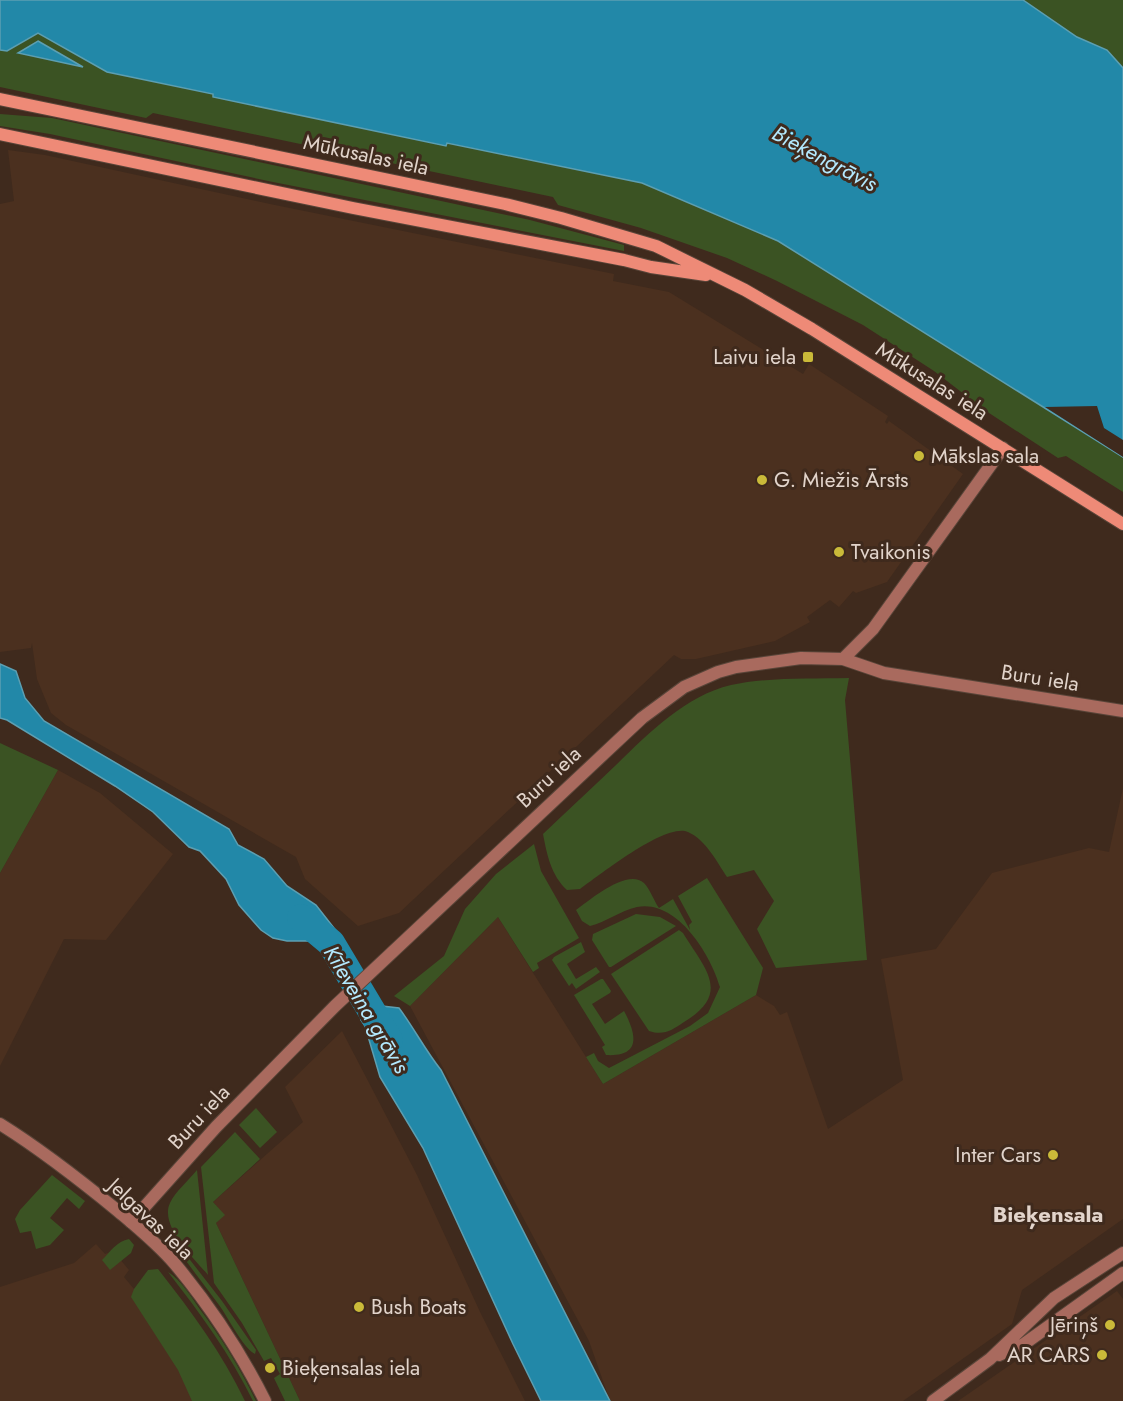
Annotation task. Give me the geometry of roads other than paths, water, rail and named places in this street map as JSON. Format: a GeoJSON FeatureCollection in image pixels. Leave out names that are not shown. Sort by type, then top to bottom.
{"type":"FeatureCollection","features":[{"type":"Feature","properties":{"kind":"main road","name":"Mūkusalas iela"},"geometry":{"type":"LineString","coordinates":[[0,99],[505,204],[656,246],[778,308],[1123,524]]}},
{"type":"Feature","properties":{"kind":"main road","name":"Mūkusalas iela"},"geometry":{"type":"LineString","coordinates":[[0,134],[651,267],[716,277]]}},
{"type":"Feature","properties":{"kind":"street"},"geometry":{"type":"LineString","coordinates":[[843,659],[873,629],[1003,448]]}},
{"type":"Feature","properties":{"kind":"street","name":"Buru iela"},"geometry":{"type":"LineString","coordinates":[[131,1222],[216,1127],[335,1006],[634,725],[678,691],[699,680],[736,667],[801,658],[843,659],[884,673],[1123,711]]}},
{"type":"Feature","properties":{"kind":"street","name":"Jelgavas iela"},"geometry":{"type":"LineString","coordinates":[[0,1124],[41,1150],[131,1222],[173,1262],[219,1321],[265,1401]]}},
{"type":"Feature","properties":{"kind":"street"},"geometry":{"type":"LineString","coordinates":[[933,1401],[990,1359],[1054,1299],[1123,1253]]}},
{"type":"Feature","properties":{"kind":"street"},"geometry":{"type":"LineString","coordinates":[[990,1359],[1024,1344],[1123,1273]]}},
{"type":"Feature","properties":{"kind":"water","name":"Bieķengrāvis"},"geometry":{"type":"Polygon","coordinates":[[[0,0],[1023,0],[1077,37],[1107,50],[1123,68],[1123,457],[778,241],[642,183],[447,143],[446,146],[213,97],[213,94],[107,72],[38,33],[7,51],[0,50],[0,0]]]}},
{"type":"Feature","properties":{"kind":"water"},"geometry":{"type":"Polygon","coordinates":[[[38,41],[83,67],[18,53],[38,41]]]}},
{"type":"Feature","properties":{"kind":"water"},"geometry":{"type":"Polygon","coordinates":[[[0,664],[16,671],[25,698],[44,721],[229,829],[238,845],[264,859],[287,886],[316,905],[341,937],[324,947],[312,941],[287,941],[273,938],[261,930],[239,905],[226,879],[200,851],[189,847],[153,812],[115,786],[7,720],[0,718],[0,664]]]}},
{"type":"Feature","properties":{"kind":"water"},"geometry":{"type":"Polygon","coordinates":[[[379,1002],[382,1006],[399,1008],[441,1070],[610,1401],[541,1401],[423,1148],[380,1077],[365,1026],[361,1020],[363,1012],[379,1002]]]}},
{"type":"Feature","properties":{"kind":"waterway","name":"Kīleveina grāvis"},"geometry":{"type":"LineString","coordinates":[[301,918],[331,943],[389,1040]]}},
{"type":"Feature","properties":{"kind":"place","name":"Laivu iela"},"geometry":{"type":"Point","coordinates":[808,357]}},
{"type":"Feature","properties":{"kind":"place","name":"Mākslas sala"},"geometry":{"type":"Point","coordinates":[919,456]}},
{"type":"Feature","properties":{"kind":"place","name":"G. Miežis Ārsts"},"geometry":{"type":"Point","coordinates":[762,480]}},
{"type":"Feature","properties":{"kind":"place","name":"Tvaikonis"},"geometry":{"type":"Point","coordinates":[839,552]}},
{"type":"Feature","properties":{"kind":"place","name":"Inter Cars"},"geometry":{"type":"Point","coordinates":[1053,1155]}},
{"type":"Feature","properties":{"kind":"place","name":"Bush Boats"},"geometry":{"type":"Point","coordinates":[359,1307]}},
{"type":"Feature","properties":{"kind":"place","name":"Jēriņš"},"geometry":{"type":"Point","coordinates":[1110,1325]}},
{"type":"Feature","properties":{"kind":"place","name":"AR CARS"},"geometry":{"type":"Point","coordinates":[1102,1355]}},
{"type":"Feature","properties":{"kind":"place","name":"Bieķensalas iela"},"geometry":{"type":"Point","coordinates":[270,1368]}},
{"type":"Feature","properties":{"kind":"district","name":"Bieķensala"},"geometry":{"type":"Point","coordinates":[1048,1214]}}]}
